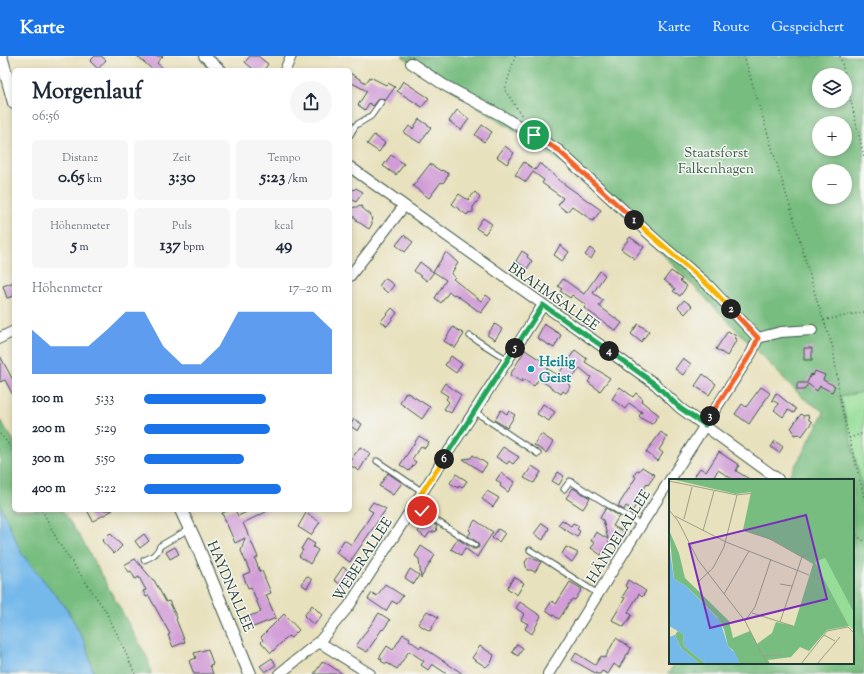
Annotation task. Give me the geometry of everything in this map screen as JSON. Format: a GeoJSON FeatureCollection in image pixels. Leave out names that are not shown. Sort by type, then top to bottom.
{"type":"FeatureCollection","features":[{"type":"Feature","properties":{"kind":"street"},"geometry":{"type":"LineString","coordinates":[[1,56],[12,96]]}},
{"type":"Feature","properties":{"kind":"street"},"geometry":{"type":"LineString","coordinates":[[204,56],[219,68]]}},
{"type":"Feature","properties":{"kind":"street"},"geometry":{"type":"LineString","coordinates":[[286,68],[291,56]]}},
{"type":"Feature","properties":{"kind":"street"},"geometry":{"type":"LineString","coordinates":[[411,63],[444,85],[558,150],[656,240],[708,285],[758,338],[781,332],[812,330]]}},
{"type":"Feature","properties":{"kind":"street","name":"BRAHMSALLEE"},"geometry":{"type":"LineString","coordinates":[[352,168],[655,384],[680,408],[778,479]]}},
{"type":"Feature","properties":{"kind":"street"},"geometry":{"type":"LineString","coordinates":[[352,273],[404,206]]}},
{"type":"Feature","properties":{"kind":"street","name":"WEBERALLEE"},"geometry":{"type":"LineString","coordinates":[[279,674],[319,642],[349,606],[543,305]]}},
{"type":"Feature","properties":{"kind":"street"},"geometry":{"type":"LineString","coordinates":[[0,338],[12,332]]}},
{"type":"Feature","properties":{"kind":"street","name":"HÄNDELALLEE"},"geometry":{"type":"LineString","coordinates":[[670,479],[752,352],[758,338]]}},
{"type":"Feature","properties":{"kind":"street","name":"HÄNDELALLEE"},"geometry":{"type":"LineString","coordinates":[[548,674],[669,481]]}},
{"type":"Feature","properties":{"kind":"street","name":"HAYDNALLEE"},"geometry":{"type":"LineString","coordinates":[[182,512],[250,674]]}},
{"type":"Feature","properties":{"kind":"street"},"geometry":{"type":"LineString","coordinates":[[319,642],[370,674]]}},
{"type":"Feature","properties":{"kind":"lane"},"geometry":{"type":"LineString","coordinates":[[352,132],[356,125],[371,116],[382,102]]}},
{"type":"Feature","properties":{"kind":"lane"},"geometry":{"type":"LineString","coordinates":[[470,336],[508,360]]}},
{"type":"Feature","properties":{"kind":"lane"},"geometry":{"type":"LineString","coordinates":[[474,411],[538,454]]}},
{"type":"Feature","properties":{"kind":"lane"},"geometry":{"type":"LineString","coordinates":[[377,461],[423,492]]}},
{"type":"Feature","properties":{"kind":"lane"},"geometry":{"type":"LineString","coordinates":[[564,489],[570,480],[641,525]]}},
{"type":"Feature","properties":{"kind":"lane"},"geometry":{"type":"LineString","coordinates":[[413,506],[475,545]]}},
{"type":"Feature","properties":{"kind":"lane"},"geometry":{"type":"LineString","coordinates":[[144,560],[153,556],[159,550],[160,546],[190,528]]}},
{"type":"Feature","properties":{"kind":"lane"},"geometry":{"type":"LineString","coordinates":[[530,550],[598,594]]}},
{"type":"Feature","properties":{"kind":"path"},"geometry":{"type":"LineString","coordinates":[[515,56],[505,90],[534,135]]}},
{"type":"Feature","properties":{"kind":"path"},"geometry":{"type":"LineString","coordinates":[[744,56],[833,348],[841,405],[864,497]]}},
{"type":"Feature","properties":{"kind":"path"},"geometry":{"type":"LineString","coordinates":[[840,56],[843,68]]}},
{"type":"Feature","properties":{"kind":"path"},"geometry":{"type":"LineString","coordinates":[[852,105],[864,156]]}},
{"type":"Feature","properties":{"kind":"path"},"geometry":{"type":"LineString","coordinates":[[824,320],[864,312]]}},
{"type":"Feature","properties":{"kind":"path"},"geometry":{"type":"LineString","coordinates":[[849,438],[864,433]]}},
{"type":"Feature","properties":{"kind":"path"},"geometry":{"type":"LineString","coordinates":[[0,434],[12,449]]}},
{"type":"Feature","properties":{"kind":"path"},"geometry":{"type":"LineString","coordinates":[[43,512],[60,545],[105,610],[135,674]]}},
{"type":"Feature","properties":{"kind":"path"},"geometry":{"type":"LineString","coordinates":[[854,534],[864,541]]}},
{"type":"Feature","properties":{"kind":"green space","name":"Staatsforst Falkenhagen"},"geometry":{"type":"Polygon","coordinates":[[[402,56],[864,56],[864,392],[840,396],[864,494],[864,674],[668,674],[674,664],[854,664],[854,479],[787,479],[801,456],[824,412],[803,398],[596,186],[402,56]]]}},
{"type":"Feature","properties":{"kind":"green space"},"geometry":{"type":"Polygon","coordinates":[[[864,392],[864,494],[840,395],[864,392]]]}},
{"type":"Feature","properties":{"kind":"green space"},"geometry":{"type":"Polygon","coordinates":[[[0,420],[12,438],[12,512],[63,512],[82,540],[148,659],[151,674],[94,674],[85,643],[67,609],[22,554],[0,505],[0,420]]]}},
{"type":"Feature","properties":{"kind":"water"},"geometry":{"type":"Polygon","coordinates":[[[0,505],[22,554],[67,609],[85,643],[94,674],[0,674],[0,505]]]}},
{"type":"Feature","properties":{"kind":"building"},"geometry":{"type":"Polygon","coordinates":[[[95,56],[101,56],[106,60],[99,68],[90,61],[95,56]]]}},
{"type":"Feature","properties":{"kind":"building"},"geometry":{"type":"Polygon","coordinates":[[[137,56],[163,56],[157,63],[163,68],[151,68],[137,56]]]}},
{"type":"Feature","properties":{"kind":"building"},"geometry":{"type":"Polygon","coordinates":[[[250,56],[258,56],[268,64],[265,68],[252,68],[245,62],[250,56]]]}},
{"type":"Feature","properties":{"kind":"building"},"geometry":{"type":"Polygon","coordinates":[[[352,74],[366,83],[370,77],[386,85],[388,83],[395,87],[385,101],[380,98],[373,106],[369,103],[365,110],[358,105],[367,91],[352,83],[352,74]]]}},
{"type":"Feature","properties":{"kind":"building"},"geometry":{"type":"Polygon","coordinates":[[[403,81],[429,98],[422,107],[397,91],[403,81]]]}},
{"type":"Feature","properties":{"kind":"building"},"geometry":{"type":"Polygon","coordinates":[[[457,110],[469,119],[461,130],[449,121],[457,110]]]}},
{"type":"Feature","properties":{"kind":"building"},"geometry":{"type":"Polygon","coordinates":[[[419,119],[431,127],[420,143],[404,133],[409,126],[413,129],[419,119]]]}},
{"type":"Feature","properties":{"kind":"building"},"geometry":{"type":"Polygon","coordinates":[[[482,125],[492,132],[484,142],[475,135],[482,125]]]}},
{"type":"Feature","properties":{"kind":"building"},"geometry":{"type":"Polygon","coordinates":[[[374,135],[385,143],[379,152],[367,144],[374,135]]]}},
{"type":"Feature","properties":{"kind":"building"},"geometry":{"type":"Polygon","coordinates":[[[505,146],[514,153],[507,164],[497,157],[505,146]]]}},
{"type":"Feature","properties":{"kind":"building"},"geometry":{"type":"Polygon","coordinates":[[[391,155],[404,164],[396,175],[383,166],[391,155]]]}},
{"type":"Feature","properties":{"kind":"building"},"geometry":{"type":"Polygon","coordinates":[[[524,162],[535,170],[540,163],[558,178],[557,179],[601,210],[593,221],[572,206],[567,212],[558,205],[563,198],[542,183],[544,180],[533,172],[526,182],[515,175],[524,162]]]}},
{"type":"Feature","properties":{"kind":"building"},"geometry":{"type":"Polygon","coordinates":[[[430,164],[449,174],[429,198],[413,186],[430,164]]]}},
{"type":"Feature","properties":{"kind":"building"},"geometry":{"type":"Polygon","coordinates":[[[352,188],[354,190],[356,188],[363,192],[356,202],[352,199],[352,188]]]}},
{"type":"Feature","properties":{"kind":"building"},"geometry":{"type":"Polygon","coordinates":[[[475,192],[480,198],[473,207],[473,212],[468,213],[467,215],[452,204],[459,194],[468,200],[475,192]]]}},
{"type":"Feature","properties":{"kind":"building"},"geometry":{"type":"Polygon","coordinates":[[[362,206],[362,208],[371,215],[372,224],[369,229],[357,221],[355,217],[352,217],[352,208],[362,206]]]}},
{"type":"Feature","properties":{"kind":"building"},"geometry":{"type":"Polygon","coordinates":[[[483,218],[492,224],[485,234],[476,228],[483,218]]]}},
{"type":"Feature","properties":{"kind":"building"},"geometry":{"type":"Polygon","coordinates":[[[404,235],[413,242],[405,252],[396,245],[404,235]]]}},
{"type":"Feature","properties":{"kind":"building"},"geometry":{"type":"Polygon","coordinates":[[[630,237],[644,247],[635,259],[621,249],[630,237]]]}},
{"type":"Feature","properties":{"kind":"building"},"geometry":{"type":"Polygon","coordinates":[[[560,245],[569,252],[562,261],[554,255],[560,245]]]}},
{"type":"Feature","properties":{"kind":"building"},"geometry":{"type":"Polygon","coordinates":[[[590,248],[595,252],[591,259],[585,255],[590,248]]]}},
{"type":"Feature","properties":{"kind":"building"},"geometry":{"type":"Polygon","coordinates":[[[522,251],[528,255],[527,257],[532,261],[527,269],[516,261],[522,251]]]}},
{"type":"Feature","properties":{"kind":"building"},"geometry":{"type":"Polygon","coordinates":[[[446,252],[458,263],[451,274],[455,277],[453,279],[481,301],[486,295],[491,299],[481,313],[455,294],[454,295],[449,292],[441,303],[435,298],[446,280],[434,272],[427,281],[414,271],[420,262],[433,272],[446,252]]]}},
{"type":"Feature","properties":{"kind":"building"},"geometry":{"type":"Polygon","coordinates":[[[600,271],[605,275],[593,293],[603,300],[599,306],[622,323],[616,331],[584,308],[586,305],[572,295],[570,298],[560,291],[562,289],[558,286],[563,279],[584,294],[600,271]]]}},
{"type":"Feature","properties":{"kind":"building"},"geometry":{"type":"Polygon","coordinates":[[[671,271],[682,279],[680,281],[687,286],[680,296],[673,291],[675,289],[664,280],[671,271]]]}},
{"type":"Feature","properties":{"kind":"building"},"geometry":{"type":"Polygon","coordinates":[[[385,278],[394,285],[388,293],[379,286],[385,278]]]}},
{"type":"Feature","properties":{"kind":"building"},"geometry":{"type":"Polygon","coordinates":[[[12,283],[12,297],[7,298],[3,286],[12,283]]]}},
{"type":"Feature","properties":{"kind":"building"},"geometry":{"type":"Polygon","coordinates":[[[684,300],[692,306],[685,314],[678,307],[684,300]]]}},
{"type":"Feature","properties":{"kind":"building"},"geometry":{"type":"Polygon","coordinates":[[[392,308],[397,313],[387,326],[381,321],[392,308]]]}},
{"type":"Feature","properties":{"kind":"building"},"geometry":{"type":"Polygon","coordinates":[[[495,324],[502,329],[495,340],[487,335],[495,324]]]}},
{"type":"Feature","properties":{"kind":"building"},"geometry":{"type":"Polygon","coordinates":[[[544,324],[561,335],[554,348],[537,338],[544,324]]]}},
{"type":"Feature","properties":{"kind":"building"},"geometry":{"type":"Polygon","coordinates":[[[638,324],[649,331],[641,342],[631,334],[638,324]]]}},
{"type":"Feature","properties":{"kind":"building"},"geometry":{"type":"Polygon","coordinates":[[[453,327],[464,334],[455,348],[444,341],[453,327]]]}},
{"type":"Feature","properties":{"kind":"building"},"geometry":{"type":"Polygon","coordinates":[[[728,331],[736,336],[734,338],[737,339],[727,356],[716,349],[728,331]]]}},
{"type":"Feature","properties":{"kind":"building"},"geometry":{"type":"Polygon","coordinates":[[[804,348],[812,348],[812,360],[804,360],[804,348]]]}},
{"type":"Feature","properties":{"kind":"building"},"geometry":{"type":"Polygon","coordinates":[[[525,350],[548,365],[546,368],[558,375],[575,350],[587,359],[585,362],[610,378],[600,391],[588,382],[591,377],[580,368],[568,384],[570,386],[566,393],[563,391],[561,394],[539,379],[534,386],[523,379],[522,382],[510,375],[525,350]]]}},
{"type":"Feature","properties":{"kind":"building"},"geometry":{"type":"Polygon","coordinates":[[[0,356],[12,378],[12,393],[5,380],[0,382],[0,356]]]}},
{"type":"Feature","properties":{"kind":"building"},"geometry":{"type":"Polygon","coordinates":[[[451,356],[462,364],[456,373],[445,365],[451,356]]]}},
{"type":"Feature","properties":{"kind":"building"},"geometry":{"type":"Polygon","coordinates":[[[683,358],[691,364],[683,375],[675,369],[683,358]]]}},
{"type":"Feature","properties":{"kind":"building"},"geometry":{"type":"Polygon","coordinates":[[[815,371],[825,375],[823,380],[835,386],[832,392],[820,386],[817,391],[808,384],[804,390],[797,390],[797,383],[807,383],[811,374],[813,376],[815,371]]]}},
{"type":"Feature","properties":{"kind":"building"},"geometry":{"type":"Polygon","coordinates":[[[703,374],[716,384],[709,395],[695,386],[703,374]]]}},
{"type":"Feature","properties":{"kind":"building"},"geometry":{"type":"Polygon","coordinates":[[[445,383],[461,395],[451,413],[444,409],[449,402],[446,399],[448,396],[440,391],[445,383]]]}},
{"type":"Feature","properties":{"kind":"building"},"geometry":{"type":"Polygon","coordinates":[[[620,387],[633,397],[636,393],[643,399],[641,401],[659,415],[652,424],[639,416],[642,412],[629,403],[625,409],[612,399],[620,387]]]}},
{"type":"Feature","properties":{"kind":"building"},"geometry":{"type":"Polygon","coordinates":[[[761,387],[770,393],[749,424],[735,414],[742,404],[746,407],[761,387]]]}},
{"type":"Feature","properties":{"kind":"building"},"geometry":{"type":"Polygon","coordinates":[[[406,392],[430,407],[422,419],[400,403],[406,392]]]}},
{"type":"Feature","properties":{"kind":"building"},"geometry":{"type":"Polygon","coordinates":[[[776,393],[796,409],[794,413],[788,410],[783,417],[774,410],[779,404],[772,400],[776,393]]]}},
{"type":"Feature","properties":{"kind":"building"},"geometry":{"type":"Polygon","coordinates":[[[543,404],[555,412],[549,421],[537,414],[543,404]]]}},
{"type":"Feature","properties":{"kind":"building"},"geometry":{"type":"Polygon","coordinates":[[[501,410],[507,414],[509,411],[515,415],[507,428],[495,420],[501,410]]]}},
{"type":"Feature","properties":{"kind":"building"},"geometry":{"type":"Polygon","coordinates":[[[801,414],[803,416],[808,415],[809,420],[812,422],[802,436],[799,434],[794,435],[791,428],[801,414]]]}},
{"type":"Feature","properties":{"kind":"building"},"geometry":{"type":"Polygon","coordinates":[[[354,419],[362,424],[358,431],[352,427],[354,419]]]}},
{"type":"Feature","properties":{"kind":"building"},"geometry":{"type":"Polygon","coordinates":[[[661,432],[667,437],[659,450],[663,453],[658,461],[646,452],[661,432]]]}},
{"type":"Feature","properties":{"kind":"building"},"geometry":{"type":"Polygon","coordinates":[[[541,434],[553,442],[546,453],[534,445],[541,434]]]}},
{"type":"Feature","properties":{"kind":"building"},"geometry":{"type":"Polygon","coordinates":[[[419,436],[429,442],[425,448],[421,446],[412,459],[416,462],[409,471],[400,465],[419,436]]]}},
{"type":"Feature","properties":{"kind":"building"},"geometry":{"type":"Polygon","coordinates":[[[775,441],[783,447],[779,453],[771,447],[775,441]]]}},
{"type":"Feature","properties":{"kind":"building"},"geometry":{"type":"Polygon","coordinates":[[[360,447],[370,453],[359,471],[352,466],[352,458],[360,447]]]}},
{"type":"Feature","properties":{"kind":"building"},"geometry":{"type":"Polygon","coordinates":[[[503,447],[519,457],[513,464],[509,461],[507,464],[496,457],[503,447]]]}},
{"type":"Feature","properties":{"kind":"building"},"geometry":{"type":"Polygon","coordinates":[[[719,452],[739,465],[736,471],[749,479],[732,479],[718,470],[713,479],[697,479],[694,477],[700,468],[706,472],[719,452]]]}},
{"type":"Feature","properties":{"kind":"building"},"geometry":{"type":"Polygon","coordinates":[[[473,455],[487,464],[482,472],[463,459],[471,458],[473,455]]]}},
{"type":"Feature","properties":{"kind":"building"},"geometry":{"type":"Polygon","coordinates":[[[532,466],[541,472],[534,483],[524,478],[532,466]]]}},
{"type":"Feature","properties":{"kind":"building"},"geometry":{"type":"Polygon","coordinates":[[[642,467],[655,475],[637,499],[639,500],[633,510],[626,506],[624,510],[618,506],[636,477],[634,476],[637,470],[639,471],[642,467]]]}},
{"type":"Feature","properties":{"kind":"building"},"geometry":{"type":"Polygon","coordinates":[[[558,472],[564,476],[559,485],[552,481],[558,472]]]}},
{"type":"Feature","properties":{"kind":"building"},"geometry":{"type":"Polygon","coordinates":[[[388,473],[402,483],[393,495],[379,486],[388,473]]]}},
{"type":"Feature","properties":{"kind":"building"},"geometry":{"type":"Polygon","coordinates":[[[501,473],[515,482],[508,492],[500,486],[501,484],[496,480],[501,473]]]}},
{"type":"Feature","properties":{"kind":"building"},"geometry":{"type":"Polygon","coordinates":[[[456,474],[467,481],[462,488],[459,486],[458,488],[450,483],[456,474]]]}},
{"type":"Feature","properties":{"kind":"building"},"geometry":{"type":"Polygon","coordinates":[[[573,488],[590,498],[583,509],[566,498],[573,488]]]}},
{"type":"Feature","properties":{"kind":"building"},"geometry":{"type":"Polygon","coordinates":[[[487,491],[499,498],[493,507],[482,499],[487,491]]]}},
{"type":"Feature","properties":{"kind":"building"},"geometry":{"type":"Polygon","coordinates":[[[373,502],[386,509],[350,562],[336,553],[344,540],[352,545],[373,512],[368,509],[373,502]]]}},
{"type":"Feature","properties":{"kind":"building"},"geometry":{"type":"Polygon","coordinates":[[[606,508],[619,516],[613,526],[624,532],[619,540],[613,536],[601,555],[591,548],[595,543],[591,541],[596,532],[608,539],[603,520],[600,518],[606,508]]]}},
{"type":"Feature","properties":{"kind":"building"},"geometry":{"type":"Polygon","coordinates":[[[88,512],[109,512],[93,521],[88,512]]]}},
{"type":"Feature","properties":{"kind":"building"},"geometry":{"type":"Polygon","coordinates":[[[236,512],[238,516],[247,512],[266,512],[243,523],[258,557],[255,559],[260,572],[262,571],[271,593],[266,595],[276,618],[251,628],[247,617],[261,612],[251,587],[248,588],[243,575],[250,572],[241,551],[245,538],[235,543],[222,513],[236,512]]]}},
{"type":"Feature","properties":{"kind":"building"},"geometry":{"type":"Polygon","coordinates":[[[306,513],[320,522],[311,535],[298,527],[306,513]]]}},
{"type":"Feature","properties":{"kind":"building"},"geometry":{"type":"Polygon","coordinates":[[[426,519],[437,526],[437,531],[429,533],[426,538],[418,532],[426,519]]]}},
{"type":"Feature","properties":{"kind":"building"},"geometry":{"type":"Polygon","coordinates":[[[475,520],[493,532],[477,557],[465,548],[461,555],[451,549],[458,539],[473,549],[479,547],[477,542],[468,536],[471,532],[469,530],[475,520]]]}},
{"type":"Feature","properties":{"kind":"building"},"geometry":{"type":"Polygon","coordinates":[[[562,520],[571,526],[573,523],[579,526],[577,529],[580,531],[577,537],[558,525],[562,520]]]}},
{"type":"Feature","properties":{"kind":"building"},"geometry":{"type":"Polygon","coordinates":[[[542,523],[549,528],[543,540],[534,534],[542,523]]]}},
{"type":"Feature","properties":{"kind":"building"},"geometry":{"type":"Polygon","coordinates":[[[498,529],[505,533],[499,542],[492,538],[498,529]]]}},
{"type":"Feature","properties":{"kind":"building"},"geometry":{"type":"Polygon","coordinates":[[[110,533],[122,546],[114,554],[102,541],[110,533]]]}},
{"type":"Feature","properties":{"kind":"building"},"geometry":{"type":"Polygon","coordinates":[[[144,534],[149,541],[140,548],[135,541],[144,534]]]}},
{"type":"Feature","properties":{"kind":"building"},"geometry":{"type":"Polygon","coordinates":[[[307,539],[315,544],[313,547],[318,550],[310,564],[299,556],[307,539]]]}},
{"type":"Feature","properties":{"kind":"building"},"geometry":{"type":"Polygon","coordinates":[[[421,546],[435,555],[421,578],[419,559],[415,556],[421,546]]]}},
{"type":"Feature","properties":{"kind":"building"},"geometry":{"type":"Polygon","coordinates":[[[175,547],[179,554],[170,559],[166,552],[175,547]]]}},
{"type":"Feature","properties":{"kind":"building"},"geometry":{"type":"Polygon","coordinates":[[[566,547],[578,553],[572,562],[562,554],[566,547]]]}},
{"type":"Feature","properties":{"kind":"building"},"geometry":{"type":"Polygon","coordinates":[[[529,557],[541,562],[535,572],[527,570],[525,562],[529,557]]]}},
{"type":"Feature","properties":{"kind":"building"},"geometry":{"type":"Polygon","coordinates":[[[135,559],[154,580],[166,602],[169,601],[177,618],[176,619],[185,642],[173,647],[168,635],[170,634],[149,596],[146,597],[143,591],[146,590],[139,577],[135,579],[131,571],[129,572],[124,565],[135,559]]]}},
{"type":"Feature","properties":{"kind":"building"},"geometry":{"type":"Polygon","coordinates":[[[343,567],[352,573],[343,586],[334,580],[343,567]]]}},
{"type":"Feature","properties":{"kind":"building"},"geometry":{"type":"Polygon","coordinates":[[[410,569],[419,575],[414,584],[405,578],[410,569]]]}},
{"type":"Feature","properties":{"kind":"building"},"geometry":{"type":"Polygon","coordinates":[[[307,576],[312,580],[307,588],[301,584],[307,576]]]}},
{"type":"Feature","properties":{"kind":"building"},"geometry":{"type":"Polygon","coordinates":[[[514,577],[524,583],[517,595],[507,588],[514,577]]]}},
{"type":"Feature","properties":{"kind":"building"},"geometry":{"type":"Polygon","coordinates":[[[628,580],[646,591],[642,597],[639,594],[628,612],[632,615],[624,627],[612,620],[625,598],[622,597],[628,588],[625,586],[628,580]]]}},
{"type":"Feature","properties":{"kind":"building"},"geometry":{"type":"Polygon","coordinates":[[[570,582],[582,589],[575,600],[572,599],[559,619],[546,610],[552,601],[556,604],[570,582]]]}},
{"type":"Feature","properties":{"kind":"building"},"geometry":{"type":"Polygon","coordinates":[[[385,584],[403,596],[397,604],[392,601],[386,611],[368,599],[372,593],[377,596],[385,584]]]}},
{"type":"Feature","properties":{"kind":"building"},"geometry":{"type":"Polygon","coordinates":[[[520,602],[541,616],[532,634],[525,629],[528,624],[521,620],[524,614],[516,608],[520,602]]]}},
{"type":"Feature","properties":{"kind":"building"},"geometry":{"type":"Polygon","coordinates":[[[312,605],[322,615],[314,625],[304,616],[312,605]]]}},
{"type":"Feature","properties":{"kind":"building"},"geometry":{"type":"Polygon","coordinates":[[[427,611],[438,617],[430,631],[418,624],[427,611]]]}},
{"type":"Feature","properties":{"kind":"building"},"geometry":{"type":"Polygon","coordinates":[[[379,613],[390,620],[383,630],[382,629],[367,652],[356,646],[379,613]]]}},
{"type":"Feature","properties":{"kind":"building"},"geometry":{"type":"Polygon","coordinates":[[[284,614],[299,630],[291,638],[288,636],[271,653],[261,642],[263,640],[261,637],[284,614]]]}},
{"type":"Feature","properties":{"kind":"building"},"geometry":{"type":"Polygon","coordinates":[[[403,634],[410,638],[409,640],[420,648],[421,646],[463,674],[447,674],[432,664],[428,670],[421,665],[424,661],[409,651],[397,669],[381,661],[382,659],[379,658],[387,646],[393,650],[403,634]]]}},
{"type":"Feature","properties":{"kind":"building"},"geometry":{"type":"Polygon","coordinates":[[[616,638],[631,648],[629,654],[627,654],[619,668],[614,664],[608,674],[602,671],[600,674],[597,674],[572,660],[576,653],[595,665],[601,656],[605,658],[616,638]]]}},
{"type":"Feature","properties":{"kind":"building"},"geometry":{"type":"Polygon","coordinates":[[[517,644],[523,648],[518,656],[512,652],[517,644]]]}},
{"type":"Feature","properties":{"kind":"building"},"geometry":{"type":"Polygon","coordinates":[[[480,646],[494,655],[492,661],[486,667],[472,658],[480,646]]]}},
{"type":"Feature","properties":{"kind":"building"},"geometry":{"type":"Polygon","coordinates":[[[208,649],[213,664],[210,665],[213,674],[194,674],[189,661],[196,658],[194,653],[208,649]]]}},
{"type":"Feature","properties":{"kind":"building"},"geometry":{"type":"Polygon","coordinates":[[[272,658],[276,665],[265,672],[260,666],[272,658]]]}},
{"type":"Feature","properties":{"kind":"building"},"geometry":{"type":"Polygon","coordinates":[[[323,661],[343,674],[314,674],[323,661]]]}},
{"type":"Feature","properties":{"kind":"place","name":"Heilig Geist"},"geometry":{"type":"Point","coordinates":[531,369]}},
{"type":"Feature","properties":{"kind":"route"},"geometry":{"type":"LineString","coordinates":[[422,511],[413,506],[543,305],[655,384],[680,408],[705,425],[752,352],[758,338],[708,285],[656,240],[558,150],[534,135]]}}]}
